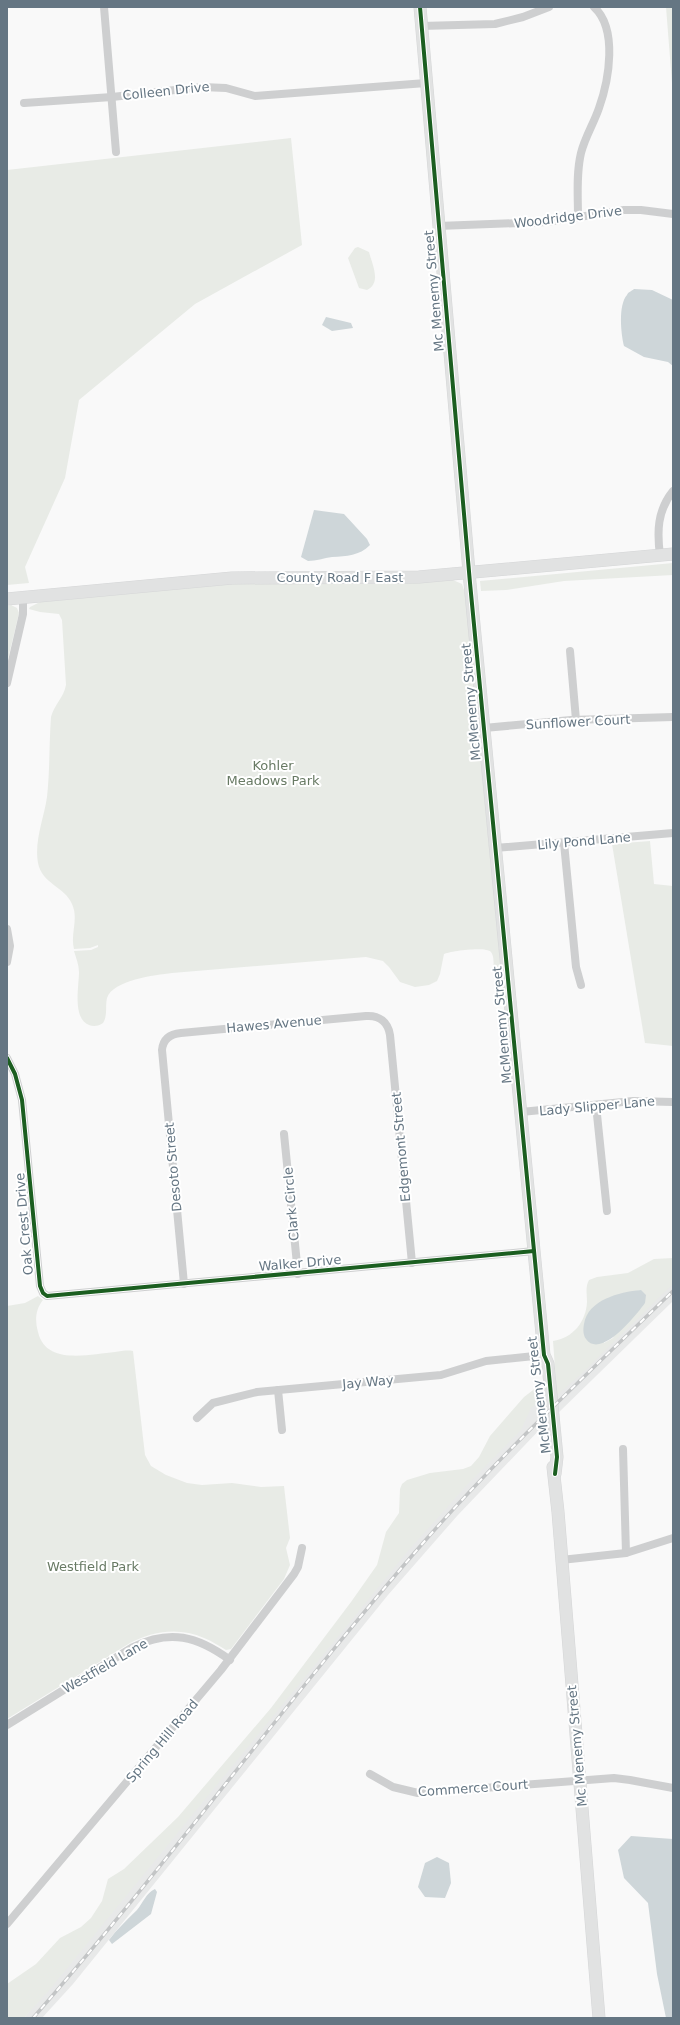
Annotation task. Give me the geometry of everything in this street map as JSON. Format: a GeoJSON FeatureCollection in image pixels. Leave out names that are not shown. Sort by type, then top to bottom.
{"type":"FeatureCollection","features":[{"type":"Feature","properties":{"kind":"street"},"geometry":{"type":"LineString","coordinates":[[104,7],[116,152]]}},
{"type":"Feature","properties":{"kind":"street","name":"Mc Menemy Street"},"geometry":{"type":"LineString","coordinates":[[420,7],[469,573]]}},
{"type":"Feature","properties":{"kind":"street"},"geometry":{"type":"LineString","coordinates":[[422,26],[495,24],[509,21],[549,7]]}},
{"type":"Feature","properties":{"kind":"street"},"geometry":{"type":"LineString","coordinates":[[578,217],[577,183],[582,152],[599,109],[608,70],[608,27],[601,13],[594,7]]}},
{"type":"Feature","properties":{"kind":"street","name":"Colleen Drive"},"geometry":{"type":"LineString","coordinates":[[24,103],[112,97],[202,87],[226,88],[255,96],[426,83]]}},
{"type":"Feature","properties":{"kind":"street","name":"Woodridge Drive"},"geometry":{"type":"LineString","coordinates":[[438,226],[526,224],[624,210],[653,211],[673,214]]}},
{"type":"Feature","properties":{"kind":"street"},"geometry":{"type":"LineString","coordinates":[[660,556],[658,527],[660,516],[663,506],[673,491]]}},
{"type":"Feature","properties":{"kind":"street","name":"County Road F East"},"geometry":{"type":"LineString","coordinates":[[7,599],[249,577],[386,578],[469,573],[673,554]]}},
{"type":"Feature","properties":{"kind":"street","name":"McMenemy Street"},"geometry":{"type":"LineString","coordinates":[[469,573],[544,1355],[542,1372],[550,1457],[555,1474]]}},
{"type":"Feature","properties":{"kind":"street"},"geometry":{"type":"LineString","coordinates":[[7,683],[23,614],[23,597]]}},
{"type":"Feature","properties":{"kind":"street"},"geometry":{"type":"LineString","coordinates":[[570,651],[576,720]]}},
{"type":"Feature","properties":{"kind":"street","name":"Sunflower Court"},"geometry":{"type":"LineString","coordinates":[[484,728],[576,720],[673,718]]}},
{"type":"Feature","properties":{"kind":"street","name":"Lily Pond Lane"},"geometry":{"type":"LineString","coordinates":[[495,848],[673,833]]}},
{"type":"Feature","properties":{"kind":"street"},"geometry":{"type":"LineString","coordinates":[[564,842],[576,967],[582,985]]}},
{"type":"Feature","properties":{"kind":"street"},"geometry":{"type":"LineString","coordinates":[[7,929],[10,949],[7,962]]}},
{"type":"Feature","properties":{"kind":"street","name":"Hawes Avenue"},"geometry":{"type":"LineString","coordinates":[[162,1050],[165,1039],[176,1034],[366,1016],[378,1017],[385,1022],[389,1031]]}},
{"type":"Feature","properties":{"kind":"street","name":"Edgemont Street"},"geometry":{"type":"LineString","coordinates":[[389,1031],[412,1263]]}},
{"type":"Feature","properties":{"kind":"street","name":"Desoto Street"},"geometry":{"type":"LineString","coordinates":[[162,1050],[184,1284]]}},
{"type":"Feature","properties":{"kind":"street","name":"Oak Crest Drive"},"geometry":{"type":"LineString","coordinates":[[7,1058],[15,1074],[22,1100],[40,1286],[44,1294]]}},
{"type":"Feature","properties":{"kind":"street","name":"Lady Slipper Lane"},"geometry":{"type":"LineString","coordinates":[[521,1112],[643,1100],[673,1102]]}},
{"type":"Feature","properties":{"kind":"street"},"geometry":{"type":"LineString","coordinates":[[596,1105],[607,1211]]}},
{"type":"Feature","properties":{"kind":"street","name":"Clark Circle"},"geometry":{"type":"LineString","coordinates":[[284,1134],[298,1274]]}},
{"type":"Feature","properties":{"kind":"street","name":"Walker Drive"},"geometry":{"type":"LineString","coordinates":[[44,1294],[53,1297],[534,1251]]}},
{"type":"Feature","properties":{"kind":"street","name":"Jay Way"},"geometry":{"type":"LineString","coordinates":[[197,1418],[207,1407],[215,1402],[257,1392],[444,1374],[484,1361],[544,1355]]}},
{"type":"Feature","properties":{"kind":"street"},"geometry":{"type":"LineString","coordinates":[[278,1390],[282,1430]]}},
{"type":"Feature","properties":{"kind":"street"},"geometry":{"type":"LineString","coordinates":[[624,1449],[626,1553]]}},
{"type":"Feature","properties":{"kind":"street","name":"Mc Menemy Street"},"geometry":{"type":"LineString","coordinates":[[555,1474],[599,2018]]}},
{"type":"Feature","properties":{"kind":"street"},"geometry":{"type":"LineString","coordinates":[[561,1560],[626,1553],[673,1538]]}},
{"type":"Feature","properties":{"kind":"street","name":"Spring Hill Road"},"geometry":{"type":"LineString","coordinates":[[7,1924],[230,1660],[294,1574],[298,1567],[302,1548]]}},
{"type":"Feature","properties":{"kind":"street","name":"Westfield Lane"},"geometry":{"type":"LineString","coordinates":[[7,1725],[132,1647],[153,1639],[172,1636],[190,1639],[207,1644],[230,1660]]}},
{"type":"Feature","properties":{"kind":"street","name":"Commerce Court"},"geometry":{"type":"LineString","coordinates":[[370,1774],[393,1787],[418,1793],[614,1778],[673,1788]]}},
{"type":"Feature","properties":{"kind":"shaded area"},"geometry":{"type":"Polygon","coordinates":[[[634,289],[652,290],[673,300],[673,366],[668,362],[644,357],[624,346],[621,327],[622,306],[629,292],[634,289]]]}},
{"type":"Feature","properties":{"kind":"shaded area"},"geometry":{"type":"Polygon","coordinates":[[[326,317],[351,323],[353,328],[332,331],[322,325],[326,317]]]}},
{"type":"Feature","properties":{"kind":"shaded area"},"geometry":{"type":"Polygon","coordinates":[[[314,510],[344,514],[367,539],[370,545],[362,551],[348,556],[332,557],[314,561],[308,561],[301,557],[314,510]]]}},
{"type":"Feature","properties":{"kind":"shaded area"},"geometry":{"type":"Polygon","coordinates":[[[673,1281],[673,1301],[556,1415],[554,1397],[673,1281]]]}},
{"type":"Feature","properties":{"kind":"shaded area"},"geometry":{"type":"Polygon","coordinates":[[[641,1290],[646,1295],[645,1303],[627,1325],[609,1340],[600,1344],[593,1344],[586,1339],[584,1336],[584,1324],[587,1316],[598,1303],[614,1295],[641,1290]]]}},
{"type":"Feature","properties":{"kind":"shaded area"},"geometry":{"type":"Polygon","coordinates":[[[541,1393],[544,1425],[457,1516],[388,1595],[73,1984],[42,2018],[24,2018],[518,1414],[541,1393]]]}},
{"type":"Feature","properties":{"kind":"shaded area"},"geometry":{"type":"Polygon","coordinates":[[[631,1836],[673,1839],[673,2018],[666,2018],[657,1974],[648,1903],[624,1878],[618,1850],[631,1836]]]}},
{"type":"Feature","properties":{"kind":"shaded area"},"geometry":{"type":"Polygon","coordinates":[[[437,1857],[449,1863],[451,1883],[445,1898],[425,1897],[418,1887],[425,1863],[437,1857]]]}},
{"type":"Feature","properties":{"kind":"shaded area"},"geometry":{"type":"Polygon","coordinates":[[[155,1889],[157,1892],[151,1914],[112,1944],[109,1940],[112,1936],[137,1910],[149,1893],[155,1889]]]}},
{"type":"Feature","properties":{"kind":"green space"},"geometry":{"type":"Polygon","coordinates":[[[666,7],[673,7],[673,96],[666,7]]]}},
{"type":"Feature","properties":{"kind":"green space"},"geometry":{"type":"Polygon","coordinates":[[[291,138],[302,245],[195,304],[79,400],[65,478],[25,567],[29,583],[7,585],[7,170],[291,138]]]}},
{"type":"Feature","properties":{"kind":"green space"},"geometry":{"type":"Polygon","coordinates":[[[358,247],[369,252],[374,267],[374,283],[372,287],[367,290],[359,288],[348,258],[355,248],[358,247]]]}},
{"type":"Feature","properties":{"kind":"green space"},"geometry":{"type":"Polygon","coordinates":[[[673,563],[673,575],[564,581],[506,590],[481,591],[480,581],[673,563]]]}},
{"type":"Feature","properties":{"kind":"green space","name":"Kohler Meadows Park"},"geometry":{"type":"Polygon","coordinates":[[[453,580],[462,584],[465,593],[501,972],[494,975],[491,952],[488,950],[476,949],[460,950],[444,954],[437,981],[429,985],[415,987],[400,982],[383,961],[366,957],[172,973],[135,980],[117,987],[107,998],[103,1023],[93,1026],[84,1021],[80,1016],[78,1009],[79,969],[74,951],[91,950],[98,947],[98,945],[90,948],[74,949],[73,938],[75,915],[72,904],[64,893],[44,876],[40,870],[37,855],[38,838],[47,797],[51,717],[66,685],[62,620],[59,614],[40,612],[29,609],[30,607],[40,602],[242,583],[378,584],[453,580]]]}},
{"type":"Feature","properties":{"kind":"green space"},"geometry":{"type":"Polygon","coordinates":[[[11,605],[17,608],[19,613],[7,663],[7,606],[11,605]]]}},
{"type":"Feature","properties":{"kind":"green space"},"geometry":{"type":"Polygon","coordinates":[[[650,841],[654,884],[673,886],[673,1046],[645,1043],[612,844],[650,841]]]}},
{"type":"Feature","properties":{"kind":"green space"},"geometry":{"type":"Polygon","coordinates":[[[673,1258],[673,1284],[579,1376],[557,1395],[553,1341],[572,1333],[581,1322],[586,1309],[589,1280],[597,1277],[628,1273],[654,1259],[673,1258]],[[641,1290],[608,1298],[604,1343],[613,1338],[641,1290]]]}},
{"type":"Feature","properties":{"kind":"green space","name":"Westfield Park"},"geometry":{"type":"Polygon","coordinates":[[[38,1296],[43,1300],[37,1312],[37,1328],[43,1343],[50,1350],[59,1354],[70,1356],[133,1351],[145,1455],[151,1466],[166,1475],[187,1483],[202,1485],[232,1483],[261,1487],[284,1486],[290,1538],[286,1548],[290,1565],[284,1579],[231,1649],[226,1650],[207,1639],[185,1632],[157,1633],[130,1643],[7,1719],[7,1306],[25,1303],[38,1296]]]}},
{"type":"Feature","properties":{"kind":"green space"},"geometry":{"type":"Polygon","coordinates":[[[541,1384],[542,1399],[531,1408],[521,1430],[467,1485],[407,1552],[51,1988],[24,2018],[7,2018],[7,1984],[36,1964],[60,1938],[81,1927],[91,1918],[102,1901],[108,1879],[124,1869],[178,1817],[271,1708],[351,1602],[377,1565],[386,1532],[399,1513],[400,1489],[402,1484],[407,1480],[430,1473],[463,1469],[471,1466],[479,1457],[490,1436],[524,1397],[541,1384]]]}},
{"type":"Feature","properties":{"kind":"railway"},"geometry":{"type":"LineString","coordinates":[[33,2018],[132,1901],[324,1661],[423,1543],[514,1446],[673,1291]]}},
{"type":"Feature","properties":{"kind":"cycle path"},"geometry":{"type":"LineString","coordinates":[[420,7],[470,583],[544,1355],[548,1364],[557,1457],[555,1474]]}},
{"type":"Feature","properties":{"kind":"cycle path"},"geometry":{"type":"LineString","coordinates":[[7,1058],[15,1074],[22,1100],[40,1286],[43,1293],[47,1296],[534,1251]]}}]}
